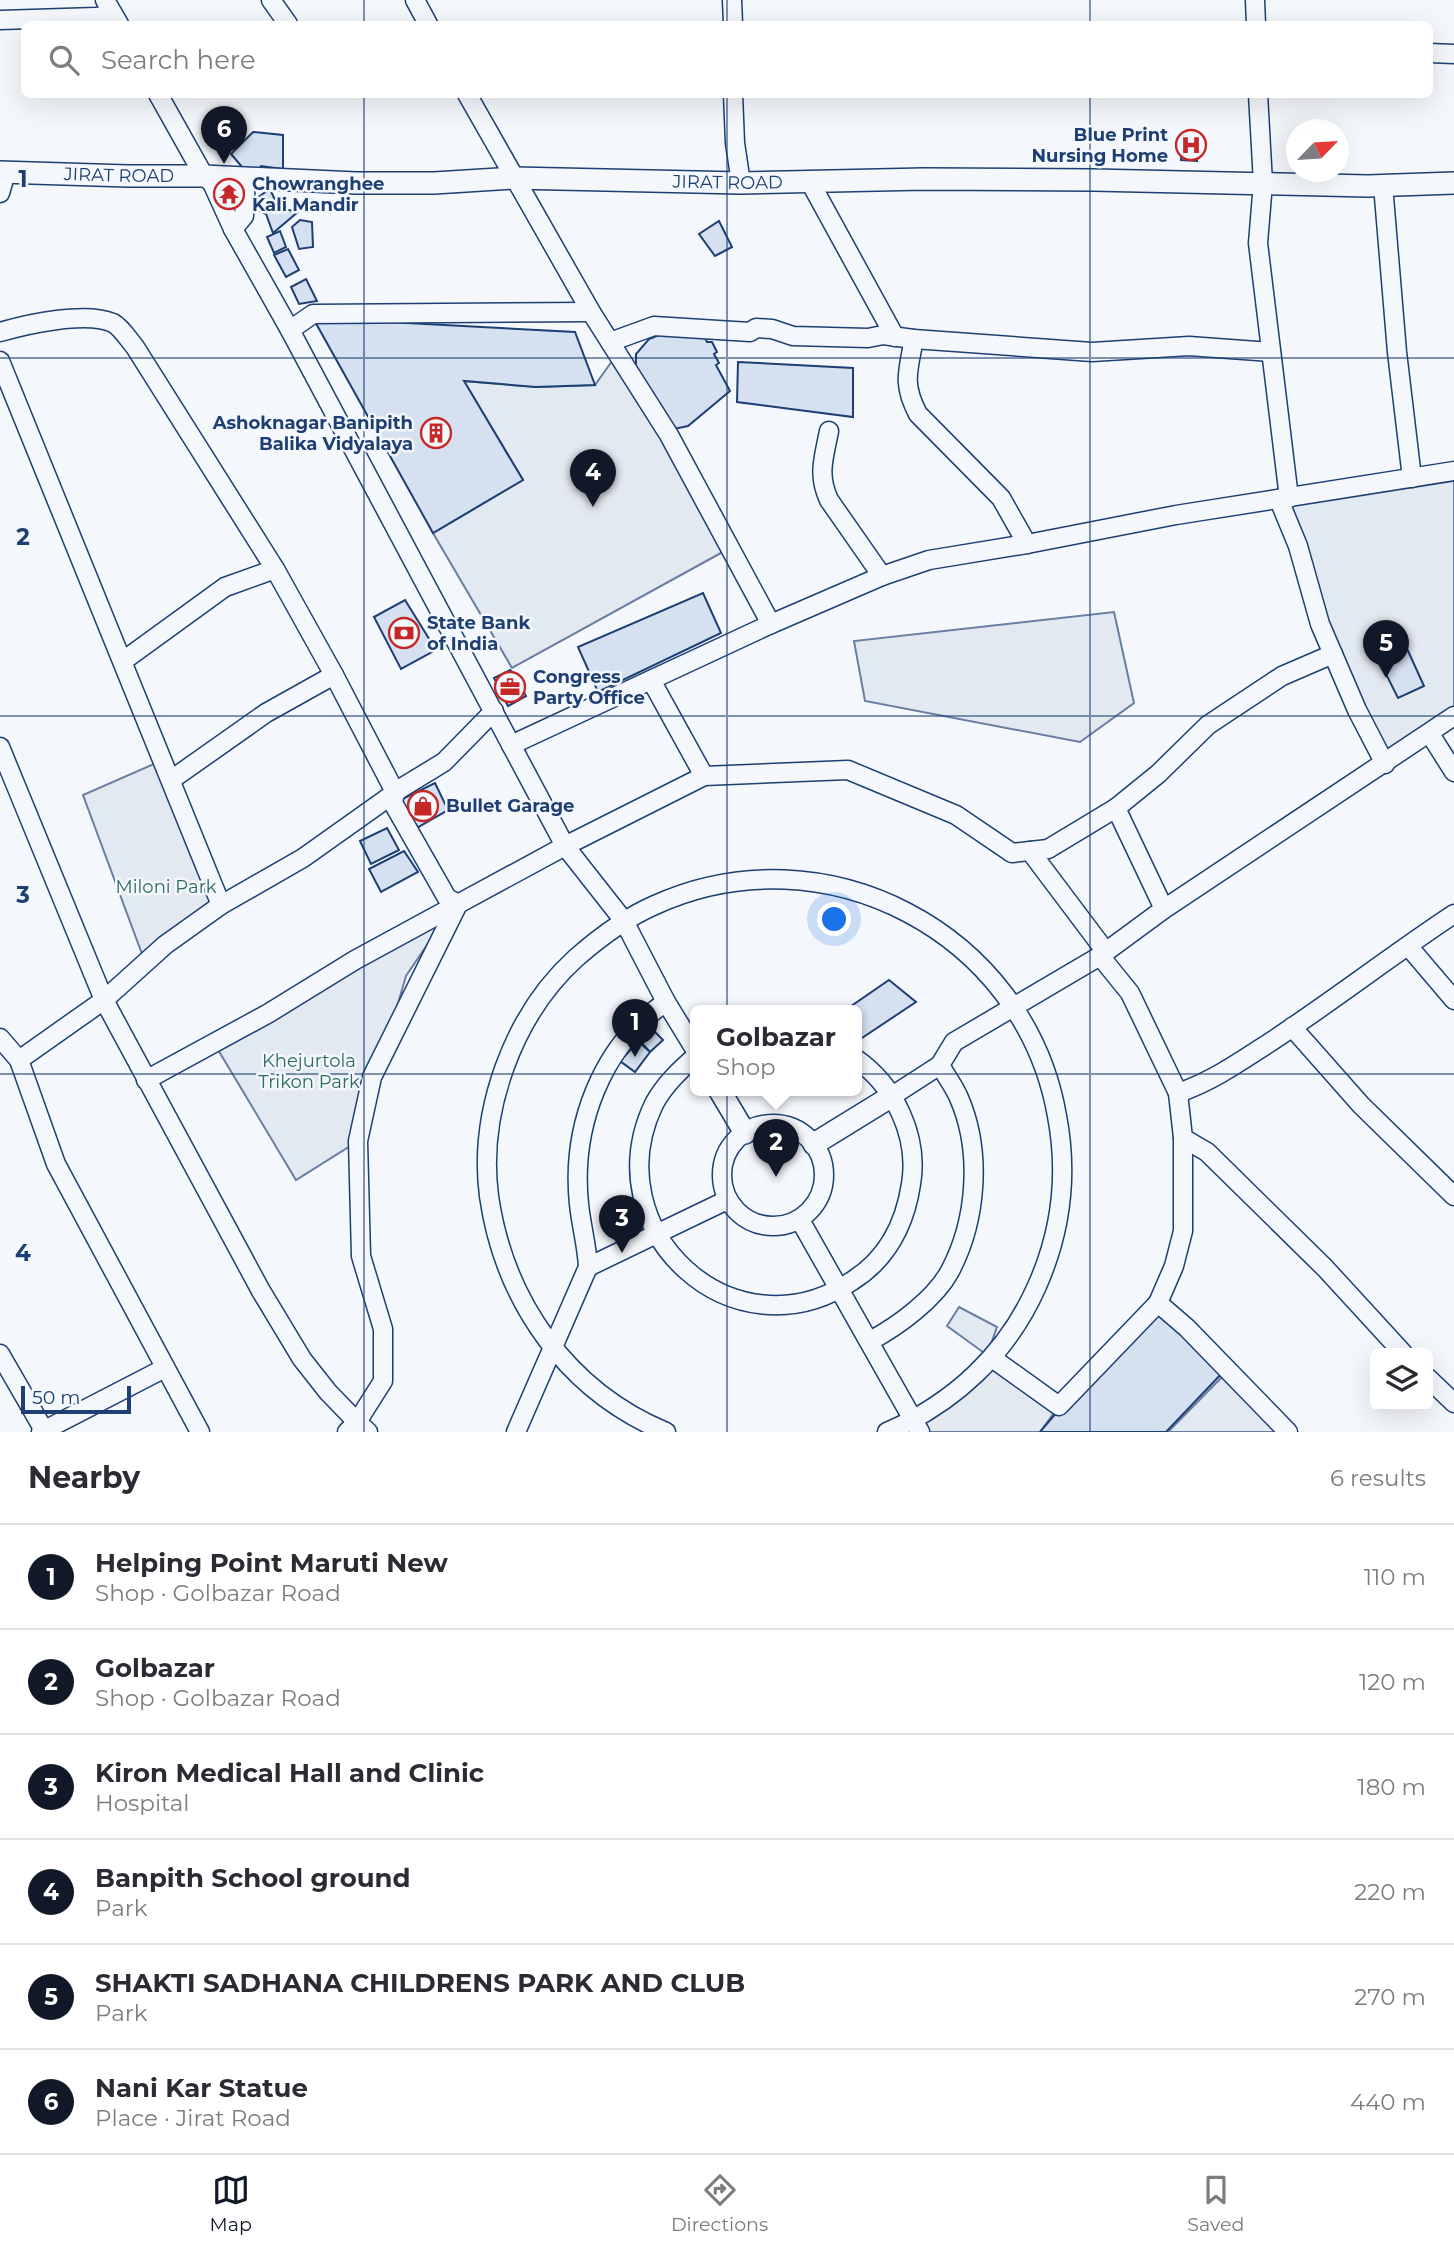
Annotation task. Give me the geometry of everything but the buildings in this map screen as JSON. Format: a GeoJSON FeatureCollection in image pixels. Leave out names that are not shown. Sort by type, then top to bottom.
{"type":"FeatureCollection","features":[{"type":"Feature","properties":{"kind":"main road","name":"JIRAT ROAD"},"geometry":{"type":"LineString","coordinates":[[2,179],[204,176],[355,183],[434,183],[514,178],[740,183],[948,179],[1383,185],[1454,183]]}},
{"type":"Feature","properties":{"kind":"main road"},"geometry":{"type":"LineString","coordinates":[[723,1096],[746,1133]]}},
{"type":"Feature","properties":{"kind":"main road"},"geometry":{"type":"LineString","coordinates":[[814,1144],[892,1096]]}},
{"type":"Feature","properties":{"kind":"street"},"geometry":{"type":"LineString","coordinates":[[271,0],[286,21]]}},
{"type":"Feature","properties":{"kind":"street"},"geometry":{"type":"LineString","coordinates":[[415,0],[426,21]]}},
{"type":"Feature","properties":{"kind":"street"},"geometry":{"type":"LineString","coordinates":[[732,0],[733,21]]}},
{"type":"Feature","properties":{"kind":"street"},"geometry":{"type":"LineString","coordinates":[[1255,0],[1255,21]]}},
{"type":"Feature","properties":{"kind":"street"},"geometry":{"type":"LineString","coordinates":[[0,20],[96,17],[112,13]]}},
{"type":"Feature","properties":{"kind":"street"},"geometry":{"type":"LineString","coordinates":[[1433,53],[1454,54]]}},
{"type":"Feature","properties":{"kind":"street"},"geometry":{"type":"LineString","coordinates":[[160,98],[204,176],[212,184],[233,229],[290,330],[565,846],[624,921],[690,1045]]}},
{"type":"Feature","properties":{"kind":"street"},"geometry":{"type":"LineString","coordinates":[[469,98],[590,312],[669,435],[771,624]]}},
{"type":"Feature","properties":{"kind":"street"},"geometry":{"type":"LineString","coordinates":[[733,98],[740,183]]}},
{"type":"Feature","properties":{"kind":"street"},"geometry":{"type":"LineString","coordinates":[[1258,98],[1263,183],[1258,243],[1284,499],[1320,624],[1357,710],[1385,764]]}},
{"type":"Feature","properties":{"kind":"street"},"geometry":{"type":"LineString","coordinates":[[233,229],[244,216],[246,177]]}},
{"type":"Feature","properties":{"kind":"street"},"geometry":{"type":"LineString","coordinates":[[810,182],[895,337]]}},
{"type":"Feature","properties":{"kind":"street"},"geometry":{"type":"LineString","coordinates":[[1383,185],[1397,352],[1412,478]]}},
{"type":"Feature","properties":{"kind":"street"},"geometry":{"type":"LineString","coordinates":[[290,330],[313,314],[590,312]]}},
{"type":"Feature","properties":{"kind":"street"},"geometry":{"type":"LineString","coordinates":[[0,332],[35,321],[95,319],[115,324],[135,347],[275,569],[395,792],[393,803],[447,898],[458,904]]}},
{"type":"Feature","properties":{"kind":"street"},"geometry":{"type":"LineString","coordinates":[[610,342],[653,326],[750,332],[756,328],[772,329],[793,336],[869,338],[883,335],[1092,352],[1189,346],[1270,352]]}},
{"type":"Feature","properties":{"kind":"street"},"geometry":{"type":"LineString","coordinates":[[914,339],[906,381],[918,414],[1001,498],[1027,544]]}},
{"type":"Feature","properties":{"kind":"street"},"geometry":{"type":"LineString","coordinates":[[0,361],[221,905]]}},
{"type":"Feature","properties":{"kind":"street"},"geometry":{"type":"LineString","coordinates":[[829,431],[821,473],[823,487],[829,500],[882,576]]}},
{"type":"Feature","properties":{"kind":"street"},"geometry":{"type":"LineString","coordinates":[[511,745],[771,624],[882,576],[929,560],[1027,544],[1176,514],[1454,471]]}},
{"type":"Feature","properties":{"kind":"street"},"geometry":{"type":"LineString","coordinates":[[122,661],[225,587],[275,569]]}},
{"type":"Feature","properties":{"kind":"street"},"geometry":{"type":"LineString","coordinates":[[146,1080],[269,1013],[355,960],[565,846],[704,776],[848,771],[956,816],[1012,853],[1048,849],[1116,808],[1158,774],[1208,725],[1282,676],[1333,654]]}},
{"type":"Feature","properties":{"kind":"street"},"geometry":{"type":"LineString","coordinates":[[171,780],[266,713],[334,675]]}},
{"type":"Feature","properties":{"kind":"street"},"geometry":{"type":"LineString","coordinates":[[651,680],[704,776]]}},
{"type":"Feature","properties":{"kind":"street"},"geometry":{"type":"LineString","coordinates":[[19,1060],[104,1000],[164,945],[221,905],[303,858],[395,792],[444,762],[494,712]]}},
{"type":"Feature","properties":{"kind":"street"},"geometry":{"type":"LineString","coordinates":[[892,1096],[940,1065],[954,1042],[1103,954],[1164,909],[1454,716]]}},
{"type":"Feature","properties":{"kind":"street"},"geometry":{"type":"LineString","coordinates":[[1430,734],[1454,772]]}},
{"type":"Feature","properties":{"kind":"street"},"geometry":{"type":"LineString","coordinates":[[0,747],[104,1000],[215,1208],[302,1359],[357,1429],[383,1381],[383,1329],[361,1256],[358,1141],[372,1077],[458,904]]}},
{"type":"Feature","properties":{"kind":"street"},"geometry":{"type":"LineString","coordinates":[[1116,808],[1164,909]]}},
{"type":"Feature","properties":{"kind":"street"},"geometry":{"type":"LineString","coordinates":[[992,1358],[1059,1406],[1158,1303],[1174,1266],[1183,1231],[1183,1139],[1178,1093],[1130,993],[1030,851]]}},
{"type":"Feature","properties":{"kind":"street"},"geometry":{"type":"LineString","coordinates":[[666,1432],[641,1422],[593,1390],[553,1349],[515,1290],[499,1246],[488,1188],[492,1118],[507,1062],[527,1020],[570,964],[596,941],[624,921],[686,892],[718,884],[763,879],[819,882],[852,889],[884,900],[943,933],[985,971],[1013,1006],[1031,1036],[1055,1101],[1061,1134],[1062,1180],[1055,1237],[1031,1301],[992,1358],[956,1392],[917,1426],[887,1432]]}},
{"type":"Feature","properties":{"kind":"street"},"geometry":{"type":"LineString","coordinates":[[1178,1093],[1223,1073],[1454,914]]}},
{"type":"Feature","properties":{"kind":"street"},"geometry":{"type":"LineString","coordinates":[[1409,947],[1454,1000]]}},
{"type":"Feature","properties":{"kind":"street"},"geometry":{"type":"LineString","coordinates":[[516,1432],[587,1268],[587,1249],[579,1204],[578,1156],[586,1113],[603,1073],[622,1042],[649,1013],[666,1002]]}},
{"type":"Feature","properties":{"kind":"street"},"geometry":{"type":"LineString","coordinates":[[1292,1027],[1361,1105],[1454,1196]]}},
{"type":"Feature","properties":{"kind":"street"},"geometry":{"type":"LineString","coordinates":[[0,1038],[19,1060],[56,1164],[200,1432]]}},
{"type":"Feature","properties":{"kind":"street"},"geometry":{"type":"LineString","coordinates":[[690,1059],[655,1103],[643,1135],[639,1169],[643,1203],[656,1234],[677,1263],[705,1285],[737,1300],[772,1306],[807,1302],[840,1290],[863,1274],[883,1254],[898,1231],[908,1204],[912,1177],[911,1149],[904,1121],[892,1096],[862,1063]]}},
{"type":"Feature","properties":{"kind":"street"},"geometry":{"type":"LineString","coordinates":[[870,1341],[895,1327],[922,1305],[950,1272],[965,1234],[974,1189],[972,1140],[959,1098],[940,1065]]}},
{"type":"Feature","properties":{"kind":"street"},"geometry":{"type":"LineString","coordinates":[[786,1124],[814,1144],[825,1168],[820,1197],[800,1220],[774,1227],[747,1220],[727,1200],[721,1171],[732,1142],[756,1125],[786,1124]]}},
{"type":"Feature","properties":{"kind":"street"},"geometry":{"type":"LineString","coordinates":[[1183,1139],[1207,1152],[1325,1268],[1397,1348]]}},
{"type":"Feature","properties":{"kind":"street"},"geometry":{"type":"LineString","coordinates":[[587,1268],[727,1200]]}},
{"type":"Feature","properties":{"kind":"street"},"geometry":{"type":"LineString","coordinates":[[800,1220],[917,1426]]}},
{"type":"Feature","properties":{"kind":"street"},"geometry":{"type":"LineString","coordinates":[[1158,1303],[1288,1432]]}},
{"type":"Feature","properties":{"kind":"street"},"geometry":{"type":"LineString","coordinates":[[0,1354],[43,1431],[165,1368]]}},
{"type":"Feature","properties":{"kind":"street"},"geometry":{"type":"LineString","coordinates":[[1433,1383],[1454,1403]]}},
{"type":"Feature","properties":{"kind":"green space"},"geometry":{"type":"Polygon","coordinates":[[[617,354],[730,548],[512,668],[433,533],[523,480],[464,381],[536,387],[595,385],[617,354]]]}},
{"type":"Feature","properties":{"kind":"green space"},"geometry":{"type":"Polygon","coordinates":[[[1454,471],[1454,714],[1385,764],[1279,500],[1454,471]]]}},
{"type":"Feature","properties":{"kind":"green space"},"geometry":{"type":"Polygon","coordinates":[[[1114,612],[1134,703],[1080,742],[865,701],[854,641],[1114,612]]]}},
{"type":"Feature","properties":{"kind":"green space","name":"Miloni Park"},"geometry":{"type":"Polygon","coordinates":[[[163,760],[221,905],[145,962],[83,795],[163,760]]]}},
{"type":"Feature","properties":{"kind":"green space","name":"Khejurtola Trikon Park"},"geometry":{"type":"Polygon","coordinates":[[[446,917],[406,976],[358,1141],[296,1180],[217,1048],[446,917]]]}},
{"type":"Feature","properties":{"kind":"green space"},"geometry":{"type":"Polygon","coordinates":[[[959,1307],[997,1327],[987,1355],[947,1326],[959,1307]]]}},
{"type":"Feature","properties":{"kind":"green space"},"geometry":{"type":"Polygon","coordinates":[[[992,1358],[1059,1406],[1040,1432],[920,1432],[914,1420],[992,1358]]]}},
{"type":"Feature","properties":{"kind":"green space"},"geometry":{"type":"Polygon","coordinates":[[[1222,1377],[1277,1432],[1168,1432],[1222,1377]]]}},
{"type":"Feature","properties":{"kind":"place","name":"Blue Print Nursing Home"},"geometry":{"type":"Point","coordinates":[1191,145]}},
{"type":"Feature","properties":{"kind":"place","name":"Nani Kar Statue"},"geometry":{"type":"Point","coordinates":[224,164]}},
{"type":"Feature","properties":{"kind":"place","name":"Chowranghee Kali Mandir"},"geometry":{"type":"Point","coordinates":[229,194]}},
{"type":"Feature","properties":{"kind":"place","name":"Ashoknagar Banipith Balika Vidyalaya"},"geometry":{"type":"Point","coordinates":[436,433]}},
{"type":"Feature","properties":{"kind":"place","name":"Banpith School ground"},"geometry":{"type":"Point","coordinates":[593,507]}},
{"type":"Feature","properties":{"kind":"place","name":"State Bank of India"},"geometry":{"type":"Point","coordinates":[404,633]}},
{"type":"Feature","properties":{"kind":"place","name":"SHAKTI SADHANA CHILDRENS PARK AND CLUB"},"geometry":{"type":"Point","coordinates":[1386,678]}},
{"type":"Feature","properties":{"kind":"place","name":"Congress Party Office"},"geometry":{"type":"Point","coordinates":[510,687]}},
{"type":"Feature","properties":{"kind":"place","name":"Bullet Garage"},"geometry":{"type":"Point","coordinates":[423,806]}},
{"type":"Feature","properties":{"kind":"place","name":"Helping Point Maruti New"},"geometry":{"type":"Point","coordinates":[635,1057]}},
{"type":"Feature","properties":{"kind":"place","name":"Golbazar"},"geometry":{"type":"Point","coordinates":[776,1177]}},
{"type":"Feature","properties":{"kind":"place","name":"Kiron Medical Hall and Clinic"},"geometry":{"type":"Point","coordinates":[622,1253]}}]}
